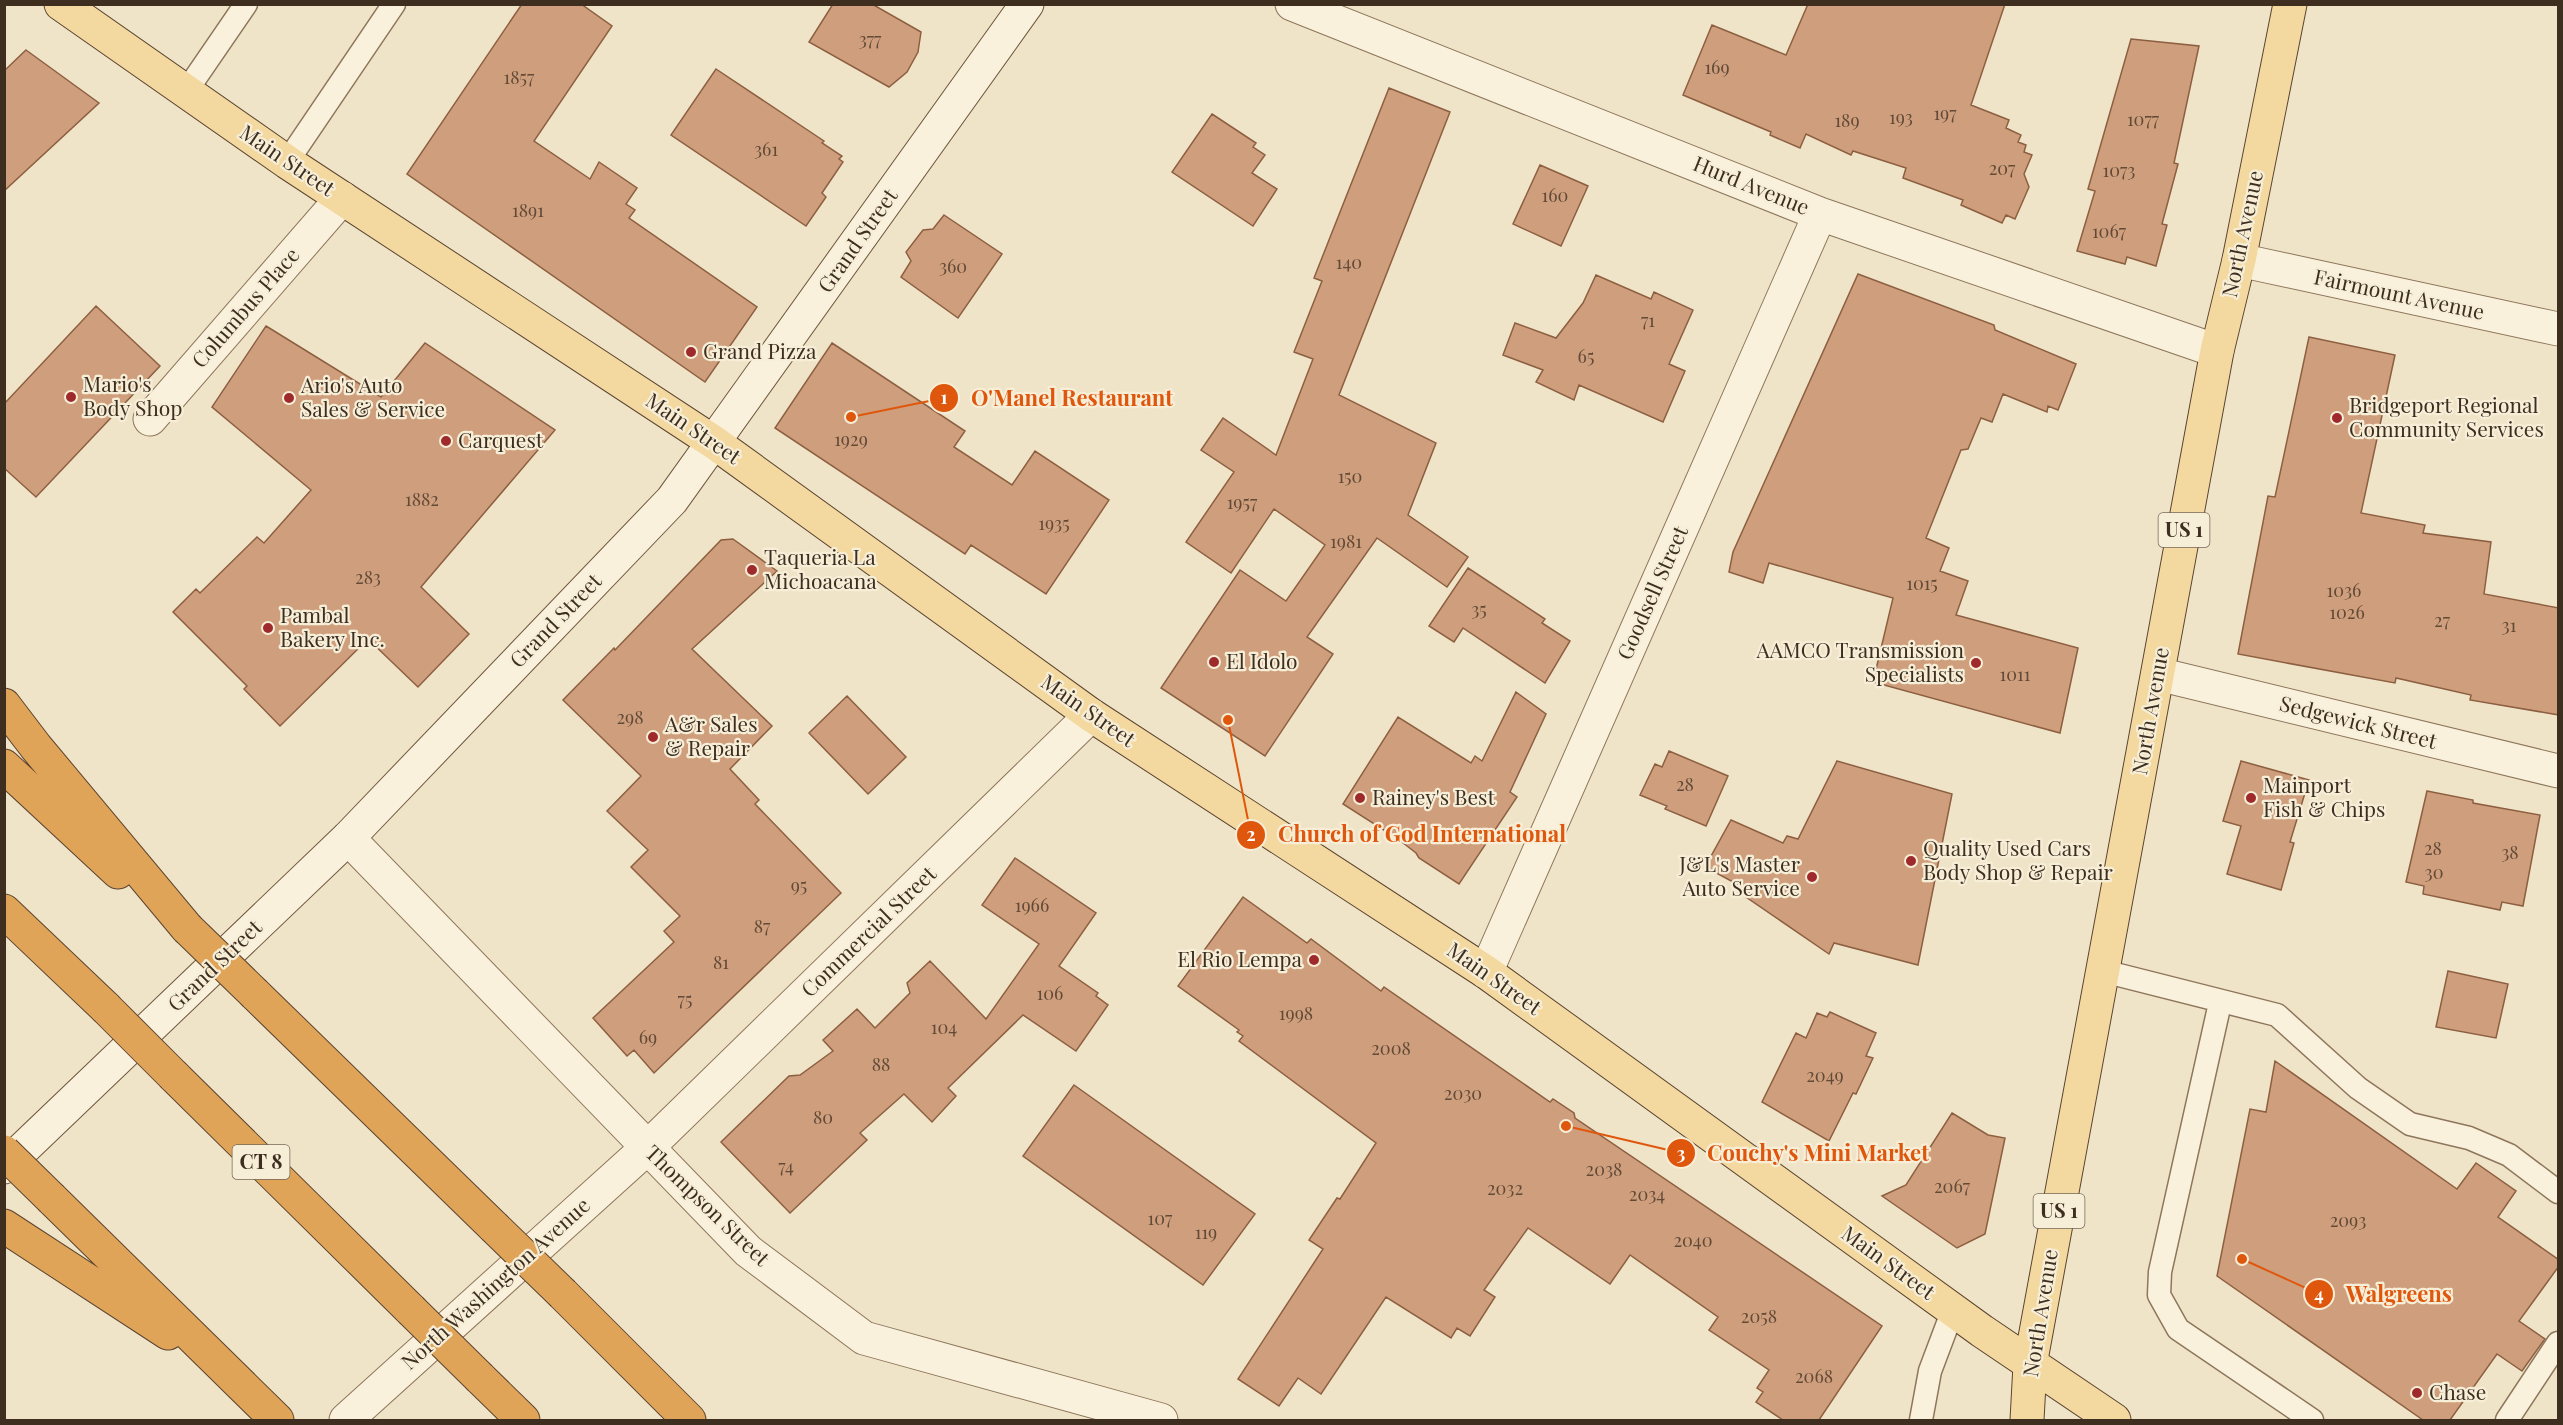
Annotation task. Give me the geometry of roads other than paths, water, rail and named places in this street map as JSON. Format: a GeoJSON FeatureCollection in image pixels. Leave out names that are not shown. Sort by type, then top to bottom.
{"type":"FeatureCollection","features":[{"type":"Feature","properties":{"kind":"highway"},"geometry":{"type":"LineString","coordinates":[[4,705],[36,747],[187,928]]}},
{"type":"Feature","properties":{"kind":"highway"},"geometry":{"type":"LineString","coordinates":[[4,766],[109,864],[187,928],[689,1420]]}},
{"type":"Feature","properties":{"kind":"highway","name":"CT 8"},"geometry":{"type":"LineString","coordinates":[[4,911],[106,1008],[524,1420]]}},
{"type":"Feature","properties":{"kind":"highway"},"geometry":{"type":"LineString","coordinates":[[4,1152],[277,1420]]}},
{"type":"Feature","properties":{"kind":"highway"},"geometry":{"type":"LineString","coordinates":[[8,1229],[225,1370]]}},
{"type":"Feature","properties":{"kind":"main road","name":"Main Street"},"geometry":{"type":"LineString","coordinates":[[61,4],[185,93],[287,162],[715,442],[1091,715],[1486,972],[2030,1365],[2114,1420]]}},
{"type":"Feature","properties":{"kind":"main road","name":"North Avenue"},"geometry":{"type":"LineString","coordinates":[[2026,1420],[2030,1365],[2217,351],[2239,260],[2290,4]]}},
{"type":"Feature","properties":{"kind":"street","name":"Grand Street"},"geometry":{"type":"LineString","coordinates":[[4,1167],[348,838],[672,500],[1027,4]]}},
{"type":"Feature","properties":{"kind":"street","name":"Hurd Avenue"},"geometry":{"type":"LineString","coordinates":[[1292,4],[1820,214],[2217,351]]}},
{"type":"Feature","properties":{"kind":"street","name":"Columbus Place"},"geometry":{"type":"LineString","coordinates":[[150,419],[342,198]]}},
{"type":"Feature","properties":{"kind":"street","name":"Goodsell Street"},"geometry":{"type":"LineString","coordinates":[[1486,972],[1820,214]]}},
{"type":"Feature","properties":{"kind":"street","name":"Fairmount Avenue"},"geometry":{"type":"LineString","coordinates":[[2239,260],[2559,329]]}},
{"type":"Feature","properties":{"kind":"street","name":"Sedgewick Street"},"geometry":{"type":"LineString","coordinates":[[2158,674],[2559,771]]}},
{"type":"Feature","properties":{"kind":"street","name":"Commercial Street"},"geometry":{"type":"LineString","coordinates":[[647,1148],[1091,715]]}},
{"type":"Feature","properties":{"kind":"street","name":"Thompson Street"},"geometry":{"type":"LineString","coordinates":[[348,838],[748,1251],[864,1338],[1161,1420]]}},
{"type":"Feature","properties":{"kind":"street","name":"North Washington Avenue"},"geometry":{"type":"LineString","coordinates":[[346,1420],[647,1148]]}},
{"type":"Feature","properties":{"kind":"lane"},"geometry":{"type":"LineString","coordinates":[[185,93],[246,4]]}},
{"type":"Feature","properties":{"kind":"lane"},"geometry":{"type":"LineString","coordinates":[[287,162],[394,4]]}},
{"type":"Feature","properties":{"kind":"lane"},"geometry":{"type":"LineString","coordinates":[[2103,971],[2220,1003],[2277,1015],[2358,1088],[2410,1124],[2469,1138],[2509,1155],[2559,1192]]}},
{"type":"Feature","properties":{"kind":"lane"},"geometry":{"type":"LineString","coordinates":[[2220,1003],[2160,1272],[2159,1295],[2178,1329],[2312,1420]]}},
{"type":"Feature","properties":{"kind":"lane"},"geometry":{"type":"LineString","coordinates":[[1921,1420],[1930,1371],[1953,1310]]}},
{"type":"Feature","properties":{"kind":"lane"},"geometry":{"type":"LineString","coordinates":[[2507,1420],[2559,1342]]}},
{"type":"Feature","properties":{"kind":"place","name":"Grand Pizza"},"geometry":{"type":"Point","coordinates":[691,352]}},
{"type":"Feature","properties":{"kind":"place","name":"Mario's Body Shop"},"geometry":{"type":"Point","coordinates":[71,397]}},
{"type":"Feature","properties":{"kind":"place","name":"Ario's Auto Sales & Service"},"geometry":{"type":"Point","coordinates":[289,398]}},
{"type":"Feature","properties":{"kind":"place","name":"O'Manel Restaurant"},"geometry":{"type":"Point","coordinates":[851,417]}},
{"type":"Feature","properties":{"kind":"place","name":"Bridgeport Regional Community Services"},"geometry":{"type":"Point","coordinates":[2337,418]}},
{"type":"Feature","properties":{"kind":"place","name":"Carquest"},"geometry":{"type":"Point","coordinates":[446,441]}},
{"type":"Feature","properties":{"kind":"place","name":"Taqueria La Michoacana"},"geometry":{"type":"Point","coordinates":[752,570]}},
{"type":"Feature","properties":{"kind":"place","name":"Pambal Bakery Inc."},"geometry":{"type":"Point","coordinates":[268,628]}},
{"type":"Feature","properties":{"kind":"place","name":"El Idolo"},"geometry":{"type":"Point","coordinates":[1214,662]}},
{"type":"Feature","properties":{"kind":"place","name":"AAMCO Transmission Specialists"},"geometry":{"type":"Point","coordinates":[1976,663]}},
{"type":"Feature","properties":{"kind":"place","name":"Church of God International"},"geometry":{"type":"Point","coordinates":[1228,720]}},
{"type":"Feature","properties":{"kind":"place","name":"A&r Sales & Repair"},"geometry":{"type":"Point","coordinates":[653,737]}},
{"type":"Feature","properties":{"kind":"place","name":"Rainey's Best"},"geometry":{"type":"Point","coordinates":[1360,798]}},
{"type":"Feature","properties":{"kind":"place","name":"Mainport Fish & Chips"},"geometry":{"type":"Point","coordinates":[2251,798]}},
{"type":"Feature","properties":{"kind":"place","name":"Quality Used Cars Body Shop & Repair"},"geometry":{"type":"Point","coordinates":[1911,861]}},
{"type":"Feature","properties":{"kind":"place","name":"J&L's Master Auto Service"},"geometry":{"type":"Point","coordinates":[1812,877]}},
{"type":"Feature","properties":{"kind":"place","name":"El Rio Lempa"},"geometry":{"type":"Point","coordinates":[1314,960]}},
{"type":"Feature","properties":{"kind":"place","name":"Couchy's Mini Market"},"geometry":{"type":"Point","coordinates":[1566,1126]}},
{"type":"Feature","properties":{"kind":"place","name":"Walgreens"},"geometry":{"type":"Point","coordinates":[2242,1259]}},
{"type":"Feature","properties":{"kind":"place","name":"Chase"},"geometry":{"type":"Point","coordinates":[2417,1393]}}]}
